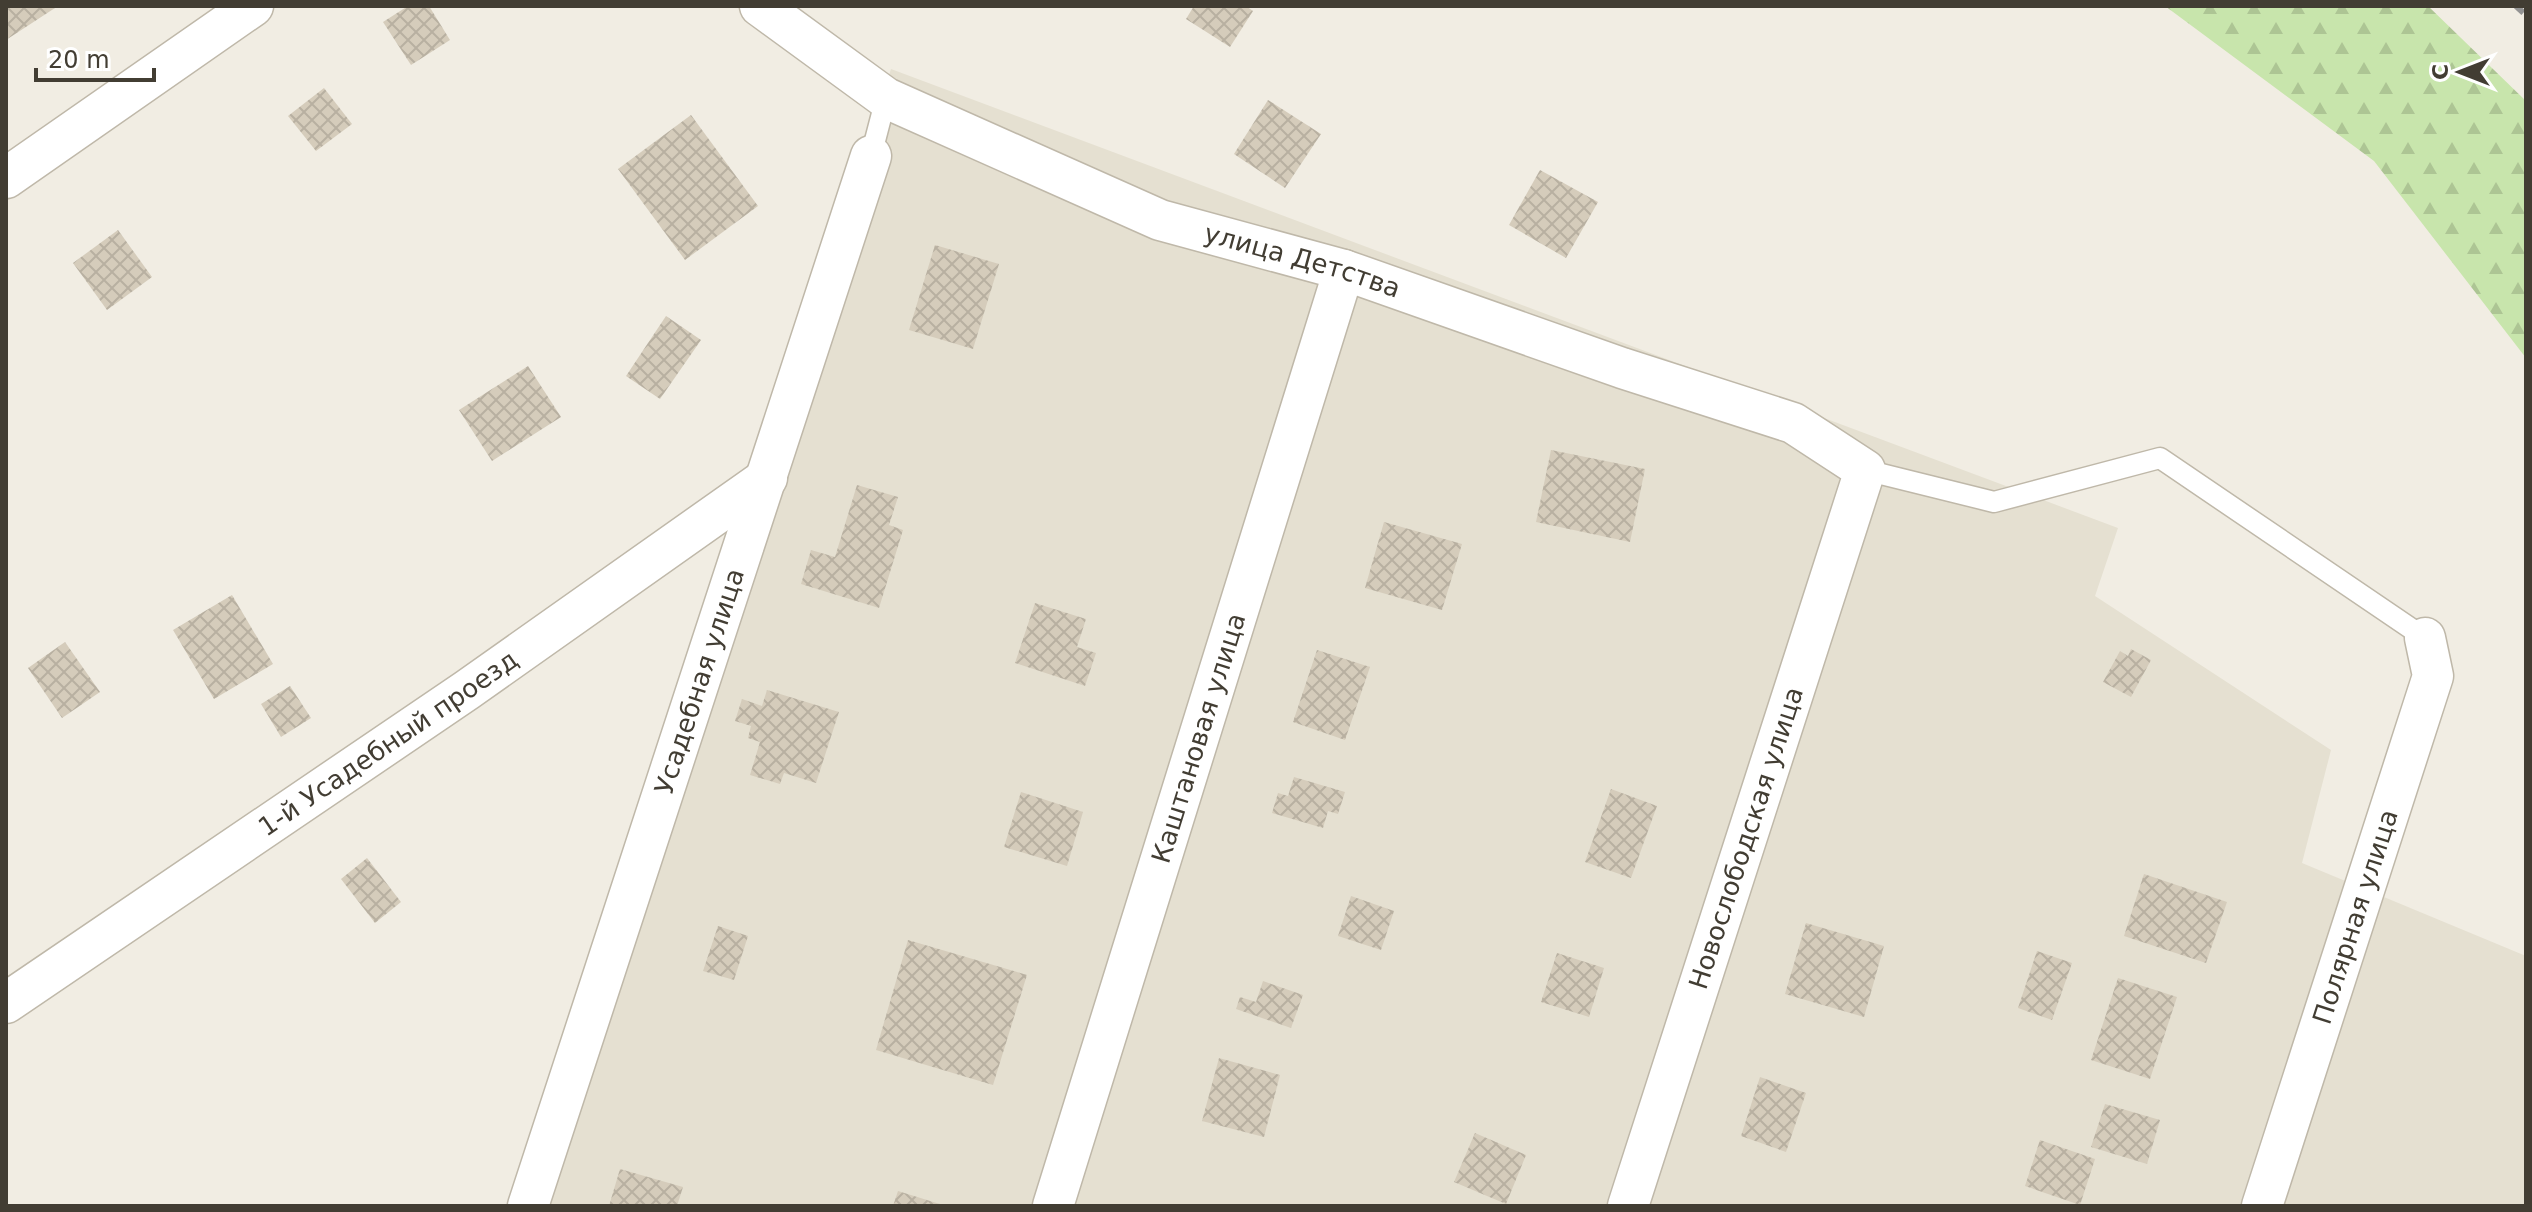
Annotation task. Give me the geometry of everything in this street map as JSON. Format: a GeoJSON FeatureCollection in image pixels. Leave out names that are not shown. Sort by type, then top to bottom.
{"type":"FeatureCollection","features":[{"type":"Feature","properties":{"kind":"street"},"geometry":{"type":"LineString","coordinates":[[6,178],[253,6]]}},
{"type":"Feature","properties":{"kind":"street","name":"улица Детства"},"geometry":{"type":"LineString","coordinates":[[760,6],[886,98],[1160,220],[1344,270],[1622,368],[1793,423],[1865,470]]}},
{"type":"Feature","properties":{"kind":"street","name":"Усадебная улица"},"geometry":{"type":"LineString","coordinates":[[528,1206],[871,156]]}},
{"type":"Feature","properties":{"kind":"street","name":"Каштановая улица"},"geometry":{"type":"LineString","coordinates":[[1053,1206],[1344,270]]}},
{"type":"Feature","properties":{"kind":"street","name":"Новослободская улица"},"geometry":{"type":"LineString","coordinates":[[1628,1206],[1865,470]]}},
{"type":"Feature","properties":{"kind":"street","name":"1-й Усадебный проезд"},"geometry":{"type":"LineString","coordinates":[[6,1003],[467,690],[767,478]]}},
{"type":"Feature","properties":{"kind":"street","name":"Полярная улица"},"geometry":{"type":"LineString","coordinates":[[2274,1203],[2433,676],[2425,638]]}},
{"type":"Feature","properties":{"kind":"lane"},"geometry":{"type":"LineString","coordinates":[[871,156],[886,98]]}},
{"type":"Feature","properties":{"kind":"lane"},"geometry":{"type":"LineString","coordinates":[[1865,470],[1994,502],[2160,458],[2425,638]]}},
{"type":"Feature","properties":{"kind":"shaded area"},"geometry":{"type":"Polygon","coordinates":[[[891,69],[2118,528],[2095,596],[2331,750],[2302,863],[2526,956],[2526,1206],[518,1206],[891,69]]]}},
{"type":"Feature","properties":{"kind":"green space"},"geometry":{"type":"Polygon","coordinates":[[[2165,6],[2428,6],[2526,101],[2526,358],[2374,161],[2165,6]]]}},
{"type":"Feature","properties":{"kind":"building"},"geometry":{"type":"Polygon","coordinates":[[[6,6],[58,6],[6,40],[6,6]]]}},
{"type":"Feature","properties":{"kind":"building"},"geometry":{"type":"Polygon","coordinates":[[[408,6],[429,6],[450,40],[411,65],[383,22],[408,6]]]}},
{"type":"Feature","properties":{"kind":"building"},"geometry":{"type":"Polygon","coordinates":[[[1194,6],[1246,6],[1253,11],[1230,47],[1186,19],[1194,6]]]}},
{"type":"Feature","properties":{"kind":"building"},"geometry":{"type":"Polygon","coordinates":[[[324,88],[352,124],[316,151],[288,116],[324,88]]]}},
{"type":"Feature","properties":{"kind":"building"},"geometry":{"type":"Polygon","coordinates":[[[1268,100],[1321,134],[1285,188],[1234,154],[1268,100]]]}},
{"type":"Feature","properties":{"kind":"building"},"geometry":{"type":"Polygon","coordinates":[[[691,115],[758,206],[685,260],[618,169],[691,115]]]}},
{"type":"Feature","properties":{"kind":"building"},"geometry":{"type":"Polygon","coordinates":[[[1540,170],[1598,202],[1566,258],[1509,225],[1540,170]]]}},
{"type":"Feature","properties":{"kind":"building"},"geometry":{"type":"Polygon","coordinates":[[[118,230],[152,277],[107,310],[73,263],[118,230]]]}},
{"type":"Feature","properties":{"kind":"building"},"geometry":{"type":"Polygon","coordinates":[[[935,245],[999,264],[973,349],[909,330],[935,245]]]}},
{"type":"Feature","properties":{"kind":"building"},"geometry":{"type":"Polygon","coordinates":[[[666,316],[701,340],[660,399],[626,376],[666,316]]]}},
{"type":"Feature","properties":{"kind":"building"},"geometry":{"type":"Polygon","coordinates":[[[528,366],[561,417],[492,461],[459,410],[528,366]]]}},
{"type":"Feature","properties":{"kind":"building"},"geometry":{"type":"Polygon","coordinates":[[[1551,450],[1645,469],[1630,542],[1536,522],[1551,450]]]}},
{"type":"Feature","properties":{"kind":"building"},"geometry":{"type":"Polygon","coordinates":[[[857,485],[898,497],[889,525],[903,530],[879,608],[801,584],[811,550],[835,557],[857,485]]]}},
{"type":"Feature","properties":{"kind":"building"},"geometry":{"type":"Polygon","coordinates":[[[1384,522],[1462,544],[1442,610],[1365,588],[1384,522]]]}},
{"type":"Feature","properties":{"kind":"building"},"geometry":{"type":"Polygon","coordinates":[[[232,595],[273,664],[214,699],[173,630],[232,595]]]}},
{"type":"Feature","properties":{"kind":"building"},"geometry":{"type":"Polygon","coordinates":[[[1035,603],[1086,619],[1077,647],[1096,653],[1085,686],[1015,663],[1035,603]]]}},
{"type":"Feature","properties":{"kind":"building"},"geometry":{"type":"Polygon","coordinates":[[[65,642],[100,692],[62,718],[28,668],[65,642]]]}},
{"type":"Feature","properties":{"kind":"building"},"geometry":{"type":"Polygon","coordinates":[[[2131,649],[2151,660],[2131,697],[2103,682],[2120,651],[2128,656],[2131,649]]]}},
{"type":"Feature","properties":{"kind":"building"},"geometry":{"type":"Polygon","coordinates":[[[1317,650],[1370,667],[1345,740],[1293,722],[1317,650]]]}},
{"type":"Feature","properties":{"kind":"building"},"geometry":{"type":"Polygon","coordinates":[[[290,686],[311,718],[281,737],[261,704],[290,686]]]}},
{"type":"Feature","properties":{"kind":"building"},"geometry":{"type":"Polygon","coordinates":[[[767,690],[839,712],[816,783],[784,773],[780,784],[750,775],[760,742],[748,738],[751,726],[735,721],[742,699],[762,706],[767,690]]]}},
{"type":"Feature","properties":{"kind":"building"},"geometry":{"type":"Polygon","coordinates":[[[1294,777],[1345,792],[1338,814],[1328,811],[1323,828],[1272,813],[1278,793],[1288,796],[1294,777]]]}},
{"type":"Feature","properties":{"kind":"building"},"geometry":{"type":"Polygon","coordinates":[[[1611,789],[1657,806],[1631,878],[1585,862],[1611,789]]]}},
{"type":"Feature","properties":{"kind":"building"},"geometry":{"type":"Polygon","coordinates":[[[1021,792],[1083,812],[1067,866],[1004,847],[1021,792]]]}},
{"type":"Feature","properties":{"kind":"building"},"geometry":{"type":"Polygon","coordinates":[[[367,858],[401,902],[375,923],[341,879],[367,858]]]}},
{"type":"Feature","properties":{"kind":"building"},"geometry":{"type":"Polygon","coordinates":[[[2144,874],[2227,902],[2206,963],[2124,936],[2144,874]]]}},
{"type":"Feature","properties":{"kind":"building"},"geometry":{"type":"Polygon","coordinates":[[[1351,896],[1394,911],[1381,950],[1338,936],[1351,896]]]}},
{"type":"Feature","properties":{"kind":"building"},"geometry":{"type":"Polygon","coordinates":[[[1806,923],[1884,946],[1864,1017],[1785,994],[1806,923]]]}},
{"type":"Feature","properties":{"kind":"building"},"geometry":{"type":"Polygon","coordinates":[[[718,926],[748,936],[734,980],[703,971],[718,926]]]}},
{"type":"Feature","properties":{"kind":"building"},"geometry":{"type":"Polygon","coordinates":[[[908,940],[1027,975],[993,1085],[876,1050],[908,940]]]}},
{"type":"Feature","properties":{"kind":"building"},"geometry":{"type":"Polygon","coordinates":[[[2037,951],[2072,963],[2052,1020],[2018,1008],[2037,951]]]}},
{"type":"Feature","properties":{"kind":"building"},"geometry":{"type":"Polygon","coordinates":[[[1557,953],[1604,968],[1589,1017],[1541,1002],[1557,953]]]}},
{"type":"Feature","properties":{"kind":"building"},"geometry":{"type":"Polygon","coordinates":[[[2118,978],[2177,997],[2150,1079],[2091,1060],[2118,978]]]}},
{"type":"Feature","properties":{"kind":"building"},"geometry":{"type":"Polygon","coordinates":[[[1263,981],[1303,995],[1291,1028],[1236,1009],[1240,997],[1256,1002],[1263,981]]]}},
{"type":"Feature","properties":{"kind":"building"},"geometry":{"type":"Polygon","coordinates":[[[1219,1058],[1280,1075],[1264,1137],[1202,1121],[1219,1058]]]}},
{"type":"Feature","properties":{"kind":"building"},"geometry":{"type":"Polygon","coordinates":[[[1760,1077],[1806,1093],[1786,1152],[1741,1136],[1760,1077]]]}},
{"type":"Feature","properties":{"kind":"building"},"geometry":{"type":"Polygon","coordinates":[[[2105,1104],[2160,1120],[2147,1164],[2091,1147],[2105,1104]]]}},
{"type":"Feature","properties":{"kind":"building"},"geometry":{"type":"Polygon","coordinates":[[[1475,1133],[1526,1155],[1506,1204],[1454,1182],[1475,1133]]]}},
{"type":"Feature","properties":{"kind":"building"},"geometry":{"type":"Polygon","coordinates":[[[2040,1140],[2095,1159],[2080,1205],[2025,1186],[2040,1140]]]}},
{"type":"Feature","properties":{"kind":"building"},"geometry":{"type":"Polygon","coordinates":[[[620,1169],[683,1187],[677,1206],[609,1206],[620,1169]]]}},
{"type":"Feature","properties":{"kind":"building"},"geometry":{"type":"Polygon","coordinates":[[[898,1191],[943,1205],[943,1206],[893,1206],[898,1191]]]}},
{"type":"Feature","properties":{"kind":"railway"},"geometry":{"type":"LineString","coordinates":[[2516,6],[2526,15]]}}]}
